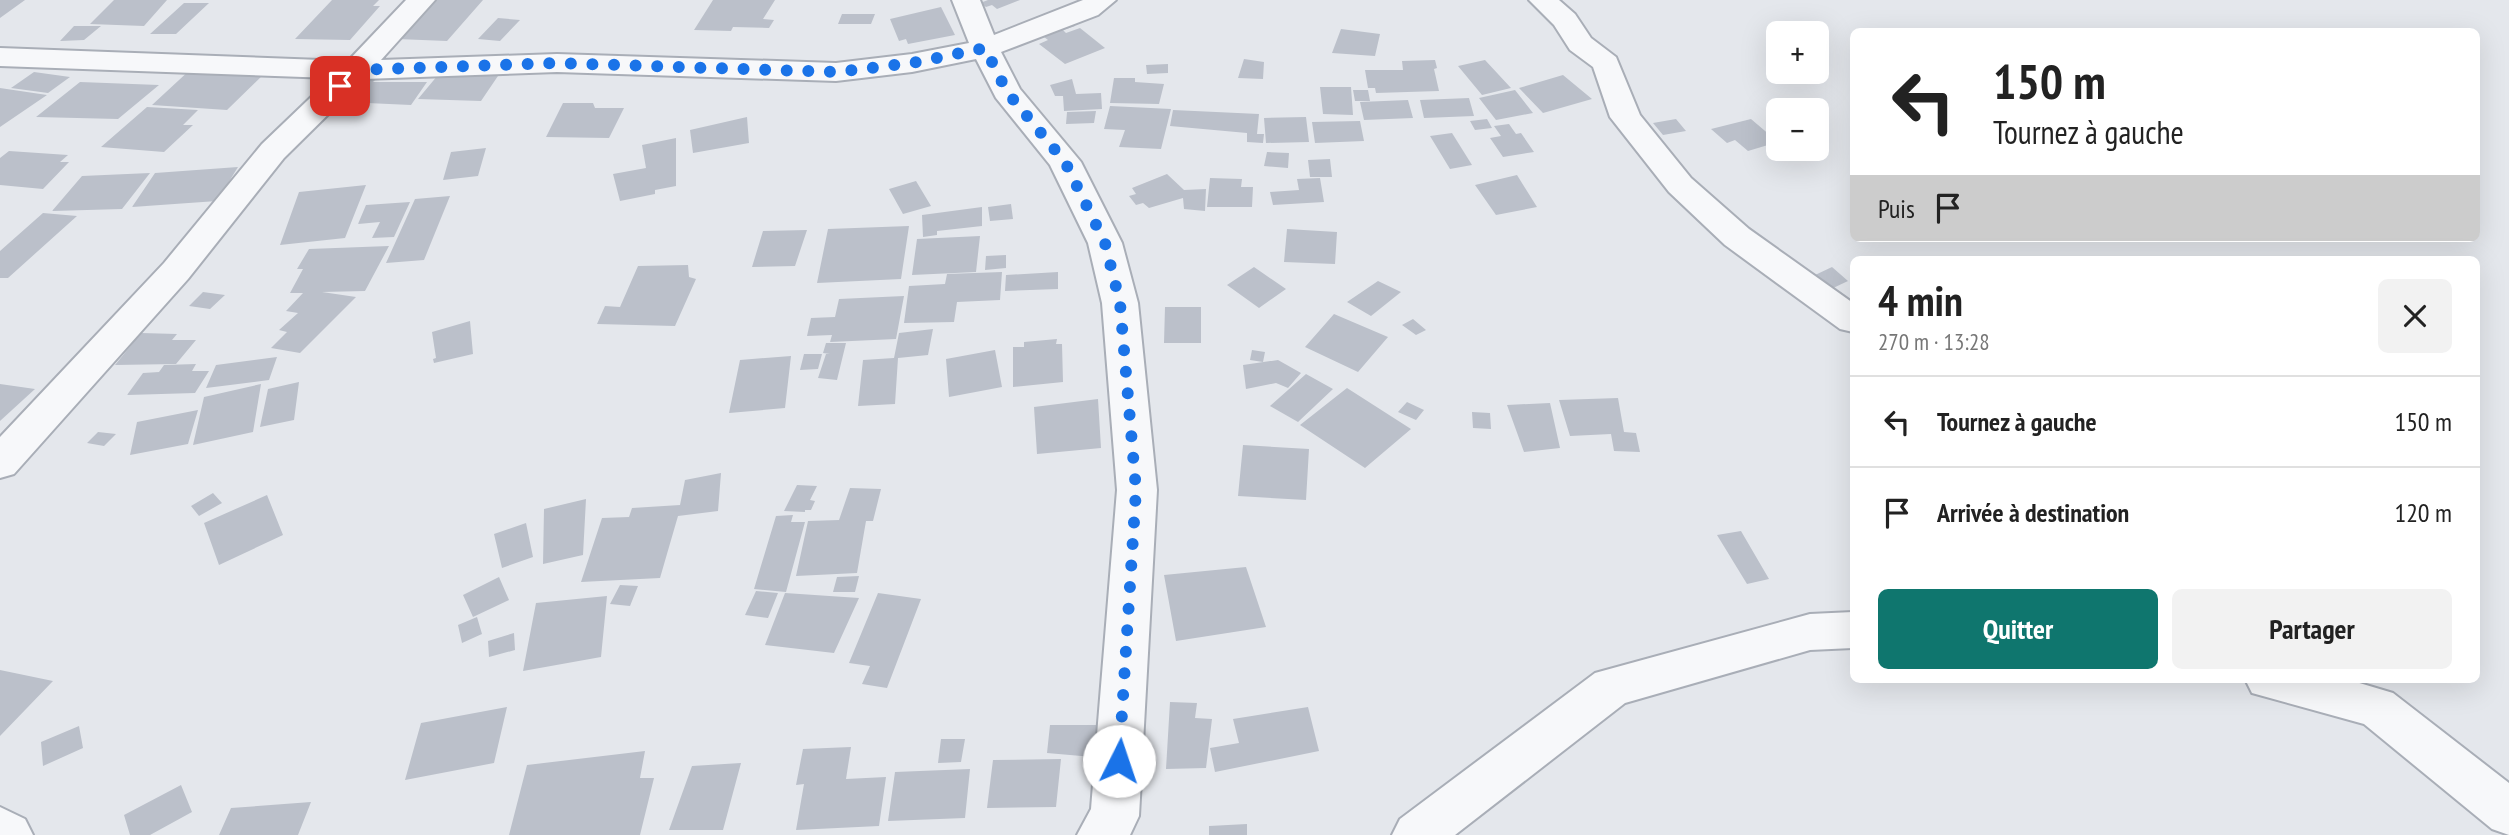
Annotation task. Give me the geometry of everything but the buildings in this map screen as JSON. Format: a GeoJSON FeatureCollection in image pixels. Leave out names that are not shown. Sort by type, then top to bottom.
{"type":"FeatureCollection","features":[{"type":"Feature","properties":{"kind":"street"},"geometry":{"type":"LineString","coordinates":[[0,463],[176,271],[273,151],[356,70],[421,0]]}},
{"type":"Feature","properties":{"kind":"street"},"geometry":{"type":"LineString","coordinates":[[965,0],[1007,92],[1065,162],[1105,243],[1120,303],[1136,490],[1115,816],[1102,835]]}},
{"type":"Feature","properties":{"kind":"street"},"geometry":{"type":"LineString","coordinates":[[0,57],[356,70],[556,63],[836,72],[912,63],[985,48],[1088,9],[1102,0]]}},
{"type":"Feature","properties":{"kind":"street"},"geometry":{"type":"LineString","coordinates":[[1543,0],[1565,20],[1580,44],[1606,63],[1625,117],[1680,185],[1737,237],[1850,318]]}},
{"type":"Feature","properties":{"kind":"street"},"geometry":{"type":"LineString","coordinates":[[1417,835],[1611,687],[1811,632],[1850,630]]}},
{"type":"Feature","properties":{"kind":"street"},"geometry":{"type":"LineString","coordinates":[[2283,683],[2377,707],[2509,813]]}},
{"type":"Feature","properties":{"kind":"street"},"geometry":{"type":"LineString","coordinates":[[0,830],[8,835]]}},
{"type":"Feature","properties":{"kind":"route"},"geometry":{"type":"LineString","coordinates":[[340,86],[356,70],[556,63],[836,72],[912,63],[985,48],[1007,92],[1065,162],[1105,243],[1120,303],[1136,490],[1119,761]]}}]}
